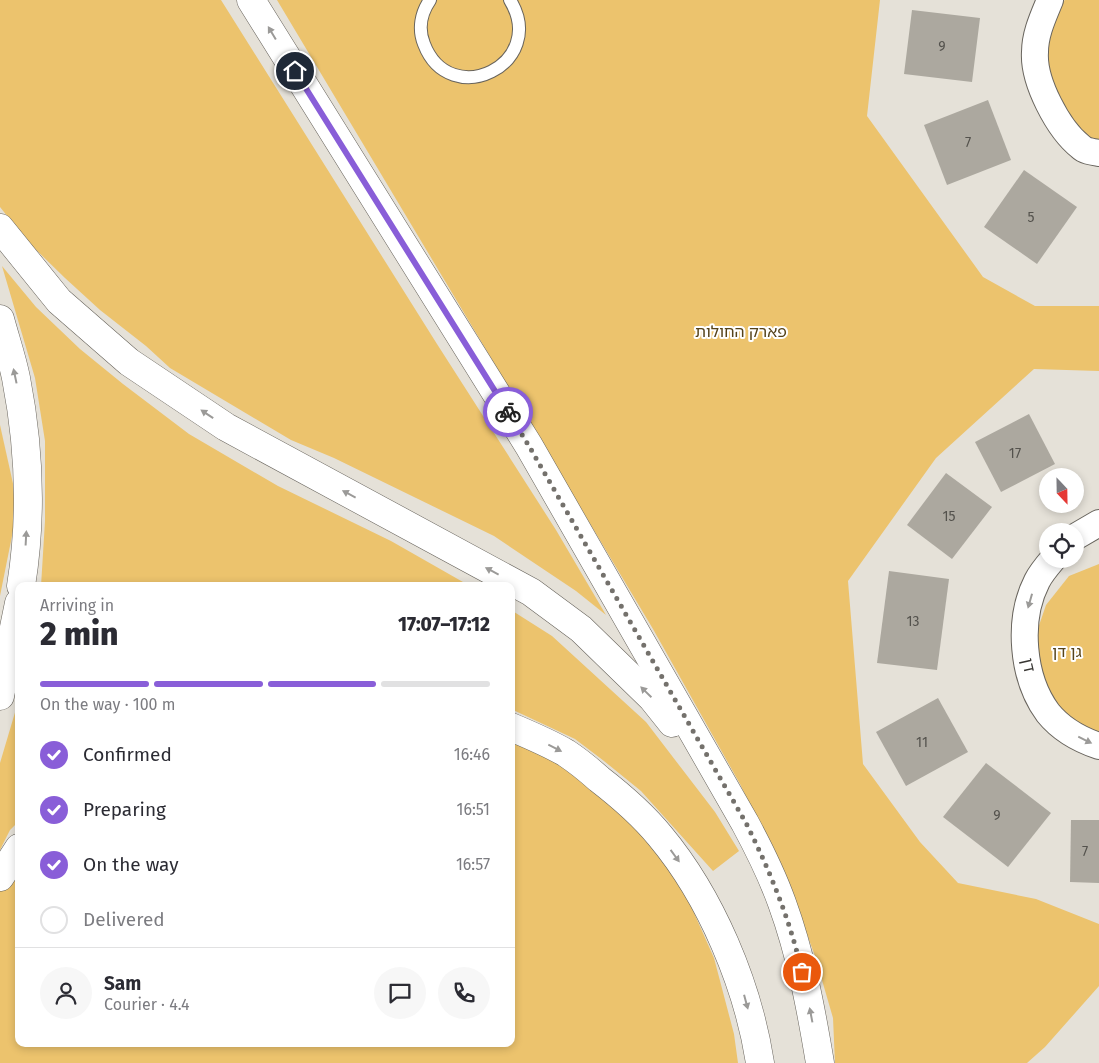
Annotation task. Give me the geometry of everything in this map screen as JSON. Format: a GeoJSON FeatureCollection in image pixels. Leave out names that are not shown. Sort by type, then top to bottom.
{"type":"FeatureCollection","features":[{"type":"Feature","properties":{"kind":"highway"},"geometry":{"type":"LineString","coordinates":[[252,0],[529,446],[730,799]]}},
{"type":"Feature","properties":{"kind":"highway"},"geometry":{"type":"LineString","coordinates":[[0,228],[59,301],[129,362],[226,427],[513,582]]}},
{"type":"Feature","properties":{"kind":"highway"},"geometry":{"type":"LineString","coordinates":[[0,319],[16,376],[26,441],[27,504],[22,582]]}},
{"type":"Feature","properties":{"kind":"highway"},"geometry":{"type":"LineString","coordinates":[[515,583],[531,592],[581,629],[652,698],[730,799],[746,823],[766,863],[782,903],[804,980],[820,1063]]}},
{"type":"Feature","properties":{"kind":"highway"},"geometry":{"type":"LineString","coordinates":[[0,696],[15,623]]}},
{"type":"Feature","properties":{"kind":"highway"},"geometry":{"type":"LineString","coordinates":[[515,729],[566,753],[630,803],[660,836],[685,871],[710,914],[730,955],[745,996],[760,1063]]}},
{"type":"Feature","properties":{"kind":"highway"},"geometry":{"type":"LineString","coordinates":[[0,877],[15,854]]}},
{"type":"Feature","properties":{"kind":"street"},"geometry":{"type":"LineString","coordinates":[[1050,0],[1038,30],[1034,53],[1040,83],[1051,109],[1063,128],[1082,148],[1099,153]]}},
{"type":"Feature","properties":{"kind":"street"},"geometry":{"type":"LineString","coordinates":[[1084,532],[1099,523]]}},
{"type":"Feature","properties":{"kind":"street","name":"דן"},"geometry":{"type":"LineString","coordinates":[[1046,568],[1037,581],[1028,606],[1025,628],[1026,650],[1035,691],[1049,714],[1063,727],[1084,741],[1099,746]]}},
{"type":"Feature","properties":{"kind":"lane"},"geometry":{"type":"LineString","coordinates":[[430,0],[421,22],[422,39],[428,54],[445,71],[452,75],[469,78],[485,76],[500,68],[511,56],[518,41],[520,25],[516,10],[510,0]]}},
{"type":"Feature","properties":{"kind":"green space"},"geometry":{"type":"Polygon","coordinates":[[[0,0],[221,0],[556,530],[606,615],[576,591],[494,536],[334,458],[291,440],[170,368],[146,346],[100,310],[27,241],[0,207],[0,0]]]}},
{"type":"Feature","properties":{"kind":"green space","name":"פארק החולות"},"geometry":{"type":"Polygon","coordinates":[[[277,0],[880,0],[867,116],[983,277],[1035,306],[1099,306],[1099,371],[1034,369],[936,458],[848,581],[863,764],[920,842],[958,883],[1036,899],[1099,924],[1099,986],[1045,1047],[1027,1063],[835,1063],[833,1018],[815,956],[788,883],[740,784],[653,629],[277,0]]]}},
{"type":"Feature","properties":{"kind":"green space"},"geometry":{"type":"Polygon","coordinates":[[[1065,0],[1099,0],[1099,141],[1090,138],[1071,121],[1052,92],[1045,54],[1059,5],[1065,0]]]}},
{"type":"Feature","properties":{"kind":"green space"},"geometry":{"type":"Polygon","coordinates":[[[2,266],[36,307],[80,349],[189,434],[278,486],[391,541],[463,582],[41,582],[45,521],[45,441],[35,378],[2,266]]]}},
{"type":"Feature","properties":{"kind":"green space"},"geometry":{"type":"Polygon","coordinates":[[[0,425],[18,506],[0,596],[0,425]]]}},
{"type":"Feature","properties":{"kind":"green space","name":"גן דן"},"geometry":{"type":"Polygon","coordinates":[[[1099,564],[1099,737],[1082,733],[1053,701],[1037,669],[1034,640],[1046,605],[1069,576],[1099,564]]]}},
{"type":"Feature","properties":{"kind":"green space"},"geometry":{"type":"Polygon","coordinates":[[[515,613],[552,636],[646,722],[715,812],[739,851],[713,871],[641,791],[575,739],[515,711],[515,613]]]}},
{"type":"Feature","properties":{"kind":"green space"},"geometry":{"type":"Polygon","coordinates":[[[15,712],[15,825],[10,830],[0,850],[0,763],[15,712]]]}},
{"type":"Feature","properties":{"kind":"green space"},"geometry":{"type":"Polygon","coordinates":[[[515,730],[538,739],[647,838],[687,897],[714,958],[734,1034],[738,1063],[0,1063],[0,879],[15,855],[15,1047],[515,1047],[515,730]]]}},
{"type":"Feature","properties":{"kind":"building"},"geometry":{"type":"Polygon","coordinates":[[[912,10],[980,18],[972,82],[904,74],[912,10]]]}},
{"type":"Feature","properties":{"kind":"building"},"geometry":{"type":"Polygon","coordinates":[[[988,100],[1011,160],[947,185],[924,125],[988,100]]]}},
{"type":"Feature","properties":{"kind":"building"},"geometry":{"type":"Polygon","coordinates":[[[1024,170],[1077,207],[1037,264],[984,227],[1024,170]]]}},
{"type":"Feature","properties":{"kind":"building"},"geometry":{"type":"Polygon","coordinates":[[[1029,414],[1055,464],[1047,468],[1039,468],[1039,472],[1001,492],[975,442],[1029,414]]]}},
{"type":"Feature","properties":{"kind":"building"},"geometry":{"type":"Polygon","coordinates":[[[946,473],[992,507],[952,559],[907,525],[946,473]]]}},
{"type":"Feature","properties":{"kind":"building"},"geometry":{"type":"Polygon","coordinates":[[[889,571],[949,579],[937,670],[877,663],[889,571]]]}},
{"type":"Feature","properties":{"kind":"building"},"geometry":{"type":"Polygon","coordinates":[[[938,698],[968,752],[906,786],[876,732],[938,698]]]}},
{"type":"Feature","properties":{"kind":"building"},"geometry":{"type":"Polygon","coordinates":[[[986,763],[1051,813],[1008,867],[943,817],[986,763]]]}},
{"type":"Feature","properties":{"kind":"building"},"geometry":{"type":"Polygon","coordinates":[[[1071,820],[1099,820],[1099,883],[1070,882],[1071,820]]]}},
{"type":"Feature","properties":{"kind":"way so far"},"geometry":{"type":"LineString","coordinates":[[508,412],[730,799],[746,823],[766,863],[782,903],[802,972]]}},
{"type":"Feature","properties":{"kind":"route"},"geometry":{"type":"LineString","coordinates":[[295,71],[508,412]]}}]}
